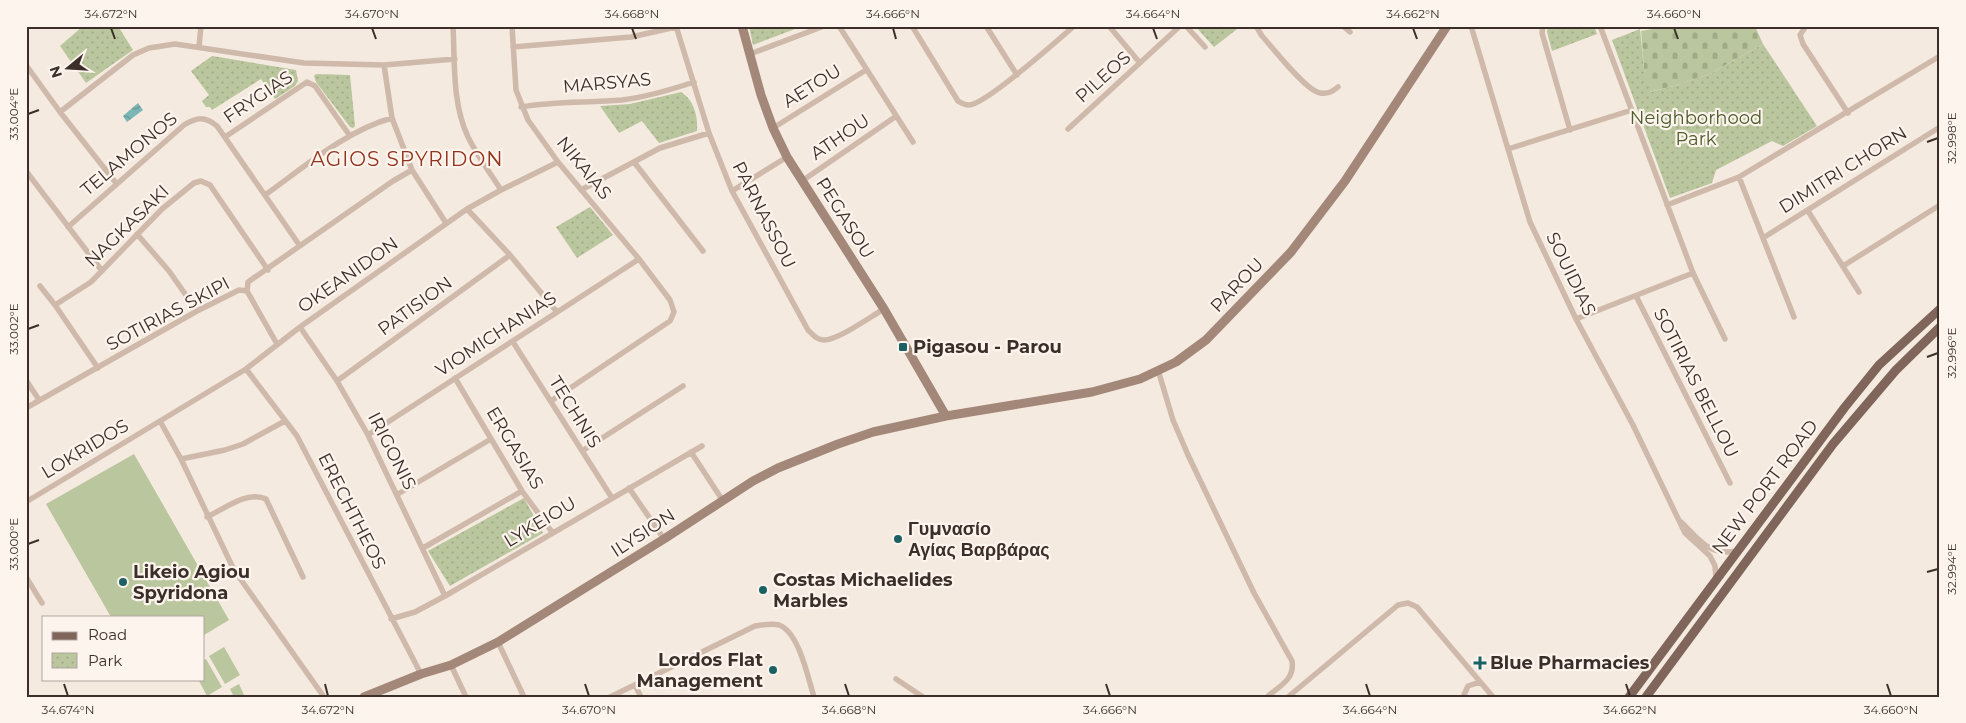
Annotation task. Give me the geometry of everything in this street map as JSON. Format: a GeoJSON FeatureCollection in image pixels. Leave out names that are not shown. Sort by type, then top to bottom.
{"type":"FeatureCollection","features":[{"type":"Feature","properties":{"kind":"main road","name":"NEW PORT ROAD"},"geometry":{"type":"LineString","coordinates":[[1629,697],[1845,407],[1879,365],[1940,309]]}},
{"type":"Feature","properties":{"kind":"main road","name":"NEW PORT ROAD"},"geometry":{"type":"LineString","coordinates":[[1646,697],[1833,444],[1896,370],[1940,326]]}},
{"type":"Feature","properties":{"kind":"street"},"geometry":{"type":"LineString","coordinates":[[198,48],[201,26]]}},
{"type":"Feature","properties":{"kind":"street"},"geometry":{"type":"LineString","coordinates":[[452,26],[457,97],[463,123],[468,137],[501,190]]}},
{"type":"Feature","properties":{"kind":"street","name":"NIKAIAS"},"geometry":{"type":"LineString","coordinates":[[512,26],[516,90],[521,107],[528,120],[558,162],[639,259],[670,300],[674,312],[670,321],[551,401]]}},
{"type":"Feature","properties":{"kind":"street"},"geometry":{"type":"LineString","coordinates":[[513,47],[631,37],[676,26]]}},
{"type":"Feature","properties":{"kind":"street","name":"PARNASSOU"},"geometry":{"type":"LineString","coordinates":[[676,26],[709,133],[732,191],[808,330],[815,337],[822,340],[833,338],[884,309]]}},
{"type":"Feature","properties":{"kind":"street","name":"PEGASOU"},"geometry":{"type":"LineString","coordinates":[[742,26],[761,95],[773,128],[787,157],[884,309],[946,416]]}},
{"type":"Feature","properties":{"kind":"street"},"geometry":{"type":"LineString","coordinates":[[750,54],[824,26]]}},
{"type":"Feature","properties":{"kind":"street"},"geometry":{"type":"LineString","coordinates":[[839,26],[913,142]]}},
{"type":"Feature","properties":{"kind":"street"},"geometry":{"type":"LineString","coordinates":[[912,26],[958,101],[968,106],[977,103],[1017,75],[1074,26]]}},
{"type":"Feature","properties":{"kind":"street"},"geometry":{"type":"LineString","coordinates":[[986,26],[1017,75]]}},
{"type":"Feature","properties":{"kind":"street"},"geometry":{"type":"LineString","coordinates":[[1109,26],[1140,63]]}},
{"type":"Feature","properties":{"kind":"street","name":"PILEOS"},"geometry":{"type":"LineString","coordinates":[[1068,128],[1180,26]]}},
{"type":"Feature","properties":{"kind":"street"},"geometry":{"type":"LineString","coordinates":[[1186,26],[1205,48]]}},
{"type":"Feature","properties":{"kind":"street"},"geometry":{"type":"LineString","coordinates":[[1256,26],[1262,36],[1308,87],[1318,93],[1330,93],[1338,87]]}},
{"type":"Feature","properties":{"kind":"street"},"geometry":{"type":"LineString","coordinates":[[1343,26],[1350,32]]}},
{"type":"Feature","properties":{"kind":"street","name":"PAROU"},"geometry":{"type":"LineString","coordinates":[[946,416],[1092,392],[1140,379],[1176,362],[1206,340],[1292,252],[1345,181],[1447,26]]}},
{"type":"Feature","properties":{"kind":"street","name":"SOUIDIAS"},"geometry":{"type":"LineString","coordinates":[[1471,26],[1530,222],[1576,319],[1633,425],[1685,533],[1710,556],[1715,566],[1716,579]]}},
{"type":"Feature","properties":{"kind":"street"},"geometry":{"type":"LineString","coordinates":[[1543,26],[1542,33],[1570,130]]}},
{"type":"Feature","properties":{"kind":"street"},"geometry":{"type":"LineString","coordinates":[[1600,26],[1693,272],[1726,339]]}},
{"type":"Feature","properties":{"kind":"street"},"geometry":{"type":"LineString","coordinates":[[1806,26],[1800,35],[1803,44],[1848,113]]}},
{"type":"Feature","properties":{"kind":"street"},"geometry":{"type":"LineString","coordinates":[[60,112],[132,55],[149,48],[175,44],[304,63],[384,65],[455,59]]}},
{"type":"Feature","properties":{"kind":"street"},"geometry":{"type":"LineString","coordinates":[[1667,205],[1739,178],[1940,56]]}},
{"type":"Feature","properties":{"kind":"street"},"geometry":{"type":"LineString","coordinates":[[26,65],[60,112],[116,182]]}},
{"type":"Feature","properties":{"kind":"street"},"geometry":{"type":"LineString","coordinates":[[384,65],[392,118],[412,170],[446,223]]}},
{"type":"Feature","properties":{"kind":"street","name":"AETOU"},"geometry":{"type":"LineString","coordinates":[[773,128],[866,70]]}},
{"type":"Feature","properties":{"kind":"street","name":"FRYGIAS"},"geometry":{"type":"LineString","coordinates":[[225,138],[307,82],[315,86],[350,136]]}},
{"type":"Feature","properties":{"kind":"street","name":"MARSYAS"},"geometry":{"type":"LineString","coordinates":[[521,107],[543,103],[623,100],[662,92],[694,82]]}},
{"type":"Feature","properties":{"kind":"street"},"geometry":{"type":"LineString","coordinates":[[1508,149],[1632,110]]}},
{"type":"Feature","properties":{"kind":"street","name":"ATHOU"},"geometry":{"type":"LineString","coordinates":[[802,181],[896,117]]}},
{"type":"Feature","properties":{"kind":"street","name":"TELAMONOS"},"geometry":{"type":"LineString","coordinates":[[68,227],[116,182],[192,120],[201,118],[209,119],[225,138],[300,246]]}},
{"type":"Feature","properties":{"kind":"street"},"geometry":{"type":"LineString","coordinates":[[265,195],[350,136],[374,123],[392,118]]}},
{"type":"Feature","properties":{"kind":"street","name":"DIMITRI CHORN"},"geometry":{"type":"LineString","coordinates":[[1763,238],[1940,127]]}},
{"type":"Feature","properties":{"kind":"street"},"geometry":{"type":"LineString","coordinates":[[581,190],[660,148],[709,133]]}},
{"type":"Feature","properties":{"kind":"street"},"geometry":{"type":"LineString","coordinates":[[732,191],[787,157]]}},
{"type":"Feature","properties":{"kind":"street","name":"OKEANIDON"},"geometry":{"type":"LineString","coordinates":[[160,421],[246,369],[300,327],[467,209],[558,162]]}},
{"type":"Feature","properties":{"kind":"street"},"geometry":{"type":"LineString","coordinates":[[634,162],[703,251]]}},
{"type":"Feature","properties":{"kind":"street","name":"SOTIRIAS SKIPI"},"geometry":{"type":"LineString","coordinates":[[26,408],[197,311],[239,290],[246,292],[248,282],[268,270],[393,181],[412,170]]}},
{"type":"Feature","properties":{"kind":"street"},"geometry":{"type":"LineString","coordinates":[[26,171],[102,271]]}},
{"type":"Feature","properties":{"kind":"street"},"geometry":{"type":"LineString","coordinates":[[1739,178],[1794,317]]}},
{"type":"Feature","properties":{"kind":"street","name":"NAGKASAKI"},"geometry":{"type":"LineString","coordinates":[[55,305],[91,282],[162,209],[194,183],[201,181],[210,185],[268,270]]}},
{"type":"Feature","properties":{"kind":"street"},"geometry":{"type":"LineString","coordinates":[[1843,266],[1940,205]]}},
{"type":"Feature","properties":{"kind":"street"},"geometry":{"type":"LineString","coordinates":[[467,209],[510,255],[557,312]]}},
{"type":"Feature","properties":{"kind":"street"},"geometry":{"type":"LineString","coordinates":[[1808,211],[1859,292]]}},
{"type":"Feature","properties":{"kind":"street"},"geometry":{"type":"LineString","coordinates":[[137,234],[169,271],[197,311]]}},
{"type":"Feature","properties":{"kind":"street","name":"PATISION"},"geometry":{"type":"LineString","coordinates":[[337,381],[510,255]]}},
{"type":"Feature","properties":{"kind":"street","name":"VIOMICHANIAS"},"geometry":{"type":"LineString","coordinates":[[368,435],[639,259]]}},
{"type":"Feature","properties":{"kind":"street"},"geometry":{"type":"LineString","coordinates":[[1576,319],[1693,272]]}},
{"type":"Feature","properties":{"kind":"street"},"geometry":{"type":"LineString","coordinates":[[40,286],[98,368]]}},
{"type":"Feature","properties":{"kind":"street"},"geometry":{"type":"LineString","coordinates":[[246,292],[277,344]]}},
{"type":"Feature","properties":{"kind":"street","name":"SOTIRIAS BELLOU"},"geometry":{"type":"LineString","coordinates":[[1636,296],[1730,483]]}},
{"type":"Feature","properties":{"kind":"street","name":"IRIGONIS"},"geometry":{"type":"LineString","coordinates":[[300,327],[337,381],[368,435],[398,494],[445,596]]}},
{"type":"Feature","properties":{"kind":"street","name":"TECHNIS"},"geometry":{"type":"LineString","coordinates":[[513,342],[612,498]]}},
{"type":"Feature","properties":{"kind":"street","name":"ERECHTHEOS"},"geometry":{"type":"LineString","coordinates":[[246,369],[297,436],[421,674]]}},
{"type":"Feature","properties":{"kind":"street"},"geometry":{"type":"LineString","coordinates":[[1158,370],[1173,420],[1188,455],[1254,593],[1292,661],[1294,670],[1290,677],[1266,697]]}},
{"type":"Feature","properties":{"kind":"street","name":"ERGASIAS"},"geometry":{"type":"LineString","coordinates":[[455,378],[522,491],[552,532]]}},
{"type":"Feature","properties":{"kind":"street"},"geometry":{"type":"LineString","coordinates":[[26,380],[39,400]]}},
{"type":"Feature","properties":{"kind":"street"},"geometry":{"type":"LineString","coordinates":[[582,451],[683,386]]}},
{"type":"Feature","properties":{"kind":"street","name":"ILYSION"},"geometry":{"type":"LineString","coordinates":[[364,697],[421,674],[451,665],[498,642],[722,501],[778,468],[873,432],[946,416]]}},
{"type":"Feature","properties":{"kind":"street"},"geometry":{"type":"LineString","coordinates":[[160,421],[181,459],[207,517],[234,570],[324,697]]}},
{"type":"Feature","properties":{"kind":"street","name":"LOKRIDOS"},"geometry":{"type":"LineString","coordinates":[[26,502],[160,421]]}},
{"type":"Feature","properties":{"kind":"street"},"geometry":{"type":"LineString","coordinates":[[181,459],[225,450],[243,444],[285,421]]}},
{"type":"Feature","properties":{"kind":"street"},"geometry":{"type":"LineString","coordinates":[[398,494],[491,439]]}},
{"type":"Feature","properties":{"kind":"street","name":"LYKEIOU"},"geometry":{"type":"LineString","coordinates":[[391,619],[415,612],[445,596],[702,446]]}},
{"type":"Feature","properties":{"kind":"street"},"geometry":{"type":"LineString","coordinates":[[691,452],[722,501]]}},
{"type":"Feature","properties":{"kind":"street"},"geometry":{"type":"LineString","coordinates":[[629,488],[664,539]]}},
{"type":"Feature","properties":{"kind":"street"},"geometry":{"type":"LineString","coordinates":[[423,548],[522,491]]}},
{"type":"Feature","properties":{"kind":"street"},"geometry":{"type":"LineString","coordinates":[[207,517],[248,497],[258,495],[266,499],[303,577]]}},
{"type":"Feature","properties":{"kind":"street","name":"SOUIDIAS"},"geometry":{"type":"LineString","coordinates":[[1679,520],[1698,540],[1715,551],[1724,553],[1737,550]]}},
{"type":"Feature","properties":{"kind":"street"},"geometry":{"type":"LineString","coordinates":[[26,577],[42,603]]}},
{"type":"Feature","properties":{"kind":"street"},"geometry":{"type":"LineString","coordinates":[[1288,697],[1398,605],[1408,603],[1417,607],[1493,697]]}},
{"type":"Feature","properties":{"kind":"street"},"geometry":{"type":"LineString","coordinates":[[610,697],[756,626],[768,624],[779,625],[788,630],[797,646],[814,697]]}},
{"type":"Feature","properties":{"kind":"street"},"geometry":{"type":"LineString","coordinates":[[498,642],[524,697]]}},
{"type":"Feature","properties":{"kind":"street"},"geometry":{"type":"LineString","coordinates":[[451,665],[466,697]]}},
{"type":"Feature","properties":{"kind":"street"},"geometry":{"type":"LineString","coordinates":[[896,679],[923,697]]}},
{"type":"Feature","properties":{"kind":"street"},"geometry":{"type":"LineString","coordinates":[[1464,697],[1468,686],[1480,682]]}},
{"type":"Feature","properties":{"kind":"street"},"geometry":{"type":"LineString","coordinates":[[635,685],[641,697]]}},
{"type":"Feature","properties":{"kind":"green space"},"geometry":{"type":"Polygon","coordinates":[[[83,26],[118,26],[133,50],[86,83],[60,46],[83,26]]]}},
{"type":"Feature","properties":{"kind":"green space"},"geometry":{"type":"Polygon","coordinates":[[[749,26],[803,26],[753,45],[749,26]]]}},
{"type":"Feature","properties":{"kind":"green space"},"geometry":{"type":"Polygon","coordinates":[[[1195,26],[1241,26],[1214,47],[1195,26]]]}},
{"type":"Feature","properties":{"kind":"green space"},"geometry":{"type":"Polygon","coordinates":[[[1548,26],[1594,26],[1597,34],[1552,51],[1547,32],[1548,26]]]}},
{"type":"Feature","properties":{"kind":"green space"},"geometry":{"type":"Polygon","coordinates":[[[1670,26],[1755,26],[1763,44],[1710,74],[1649,92],[1644,69],[1641,31],[1670,26]]]}},
{"type":"Feature","properties":{"kind":"green space","name":"Neighborhood Park"},"geometry":{"type":"Polygon","coordinates":[[[1640,29],[1644,69],[1650,92],[1710,74],[1763,44],[1817,126],[1783,146],[1772,141],[1716,170],[1712,183],[1670,198],[1612,40],[1640,29]]]}},
{"type":"Feature","properties":{"kind":"green space"},"geometry":{"type":"Polygon","coordinates":[[[212,56],[296,70],[298,81],[295,86],[275,99],[261,79],[212,110],[210,107],[206,107],[202,101],[209,95],[191,71],[212,56]]]}},
{"type":"Feature","properties":{"kind":"green space"},"geometry":{"type":"Polygon","coordinates":[[[316,74],[350,75],[355,126],[353,128],[350,127],[316,82],[314,76],[316,74]]]}},
{"type":"Feature","properties":{"kind":"green space"},"geometry":{"type":"Polygon","coordinates":[[[681,92],[692,104],[697,120],[697,131],[659,143],[642,121],[619,133],[600,106],[630,104],[681,92]]]}},
{"type":"Feature","properties":{"kind":"green space"},"geometry":{"type":"Polygon","coordinates":[[[590,207],[613,235],[577,258],[556,227],[590,207]]]}},
{"type":"Feature","properties":{"kind":"green space"},"geometry":{"type":"Polygon","coordinates":[[[134,454],[229,620],[205,634],[205,616],[110,616],[46,504],[134,454]]]}},
{"type":"Feature","properties":{"kind":"green space"},"geometry":{"type":"Polygon","coordinates":[[[524,498],[543,533],[450,586],[428,551],[524,498]]]}},
{"type":"Feature","properties":{"kind":"green space"},"geometry":{"type":"Polygon","coordinates":[[[224,647],[240,675],[225,684],[209,656],[224,647]]]}},
{"type":"Feature","properties":{"kind":"green space"},"geometry":{"type":"Polygon","coordinates":[[[205,660],[222,687],[207,696],[199,680],[205,680],[205,660]]]}},
{"type":"Feature","properties":{"kind":"green space"},"geometry":{"type":"Polygon","coordinates":[[[239,684],[245,697],[234,697],[230,689],[239,684]]]}},
{"type":"Feature","properties":{"kind":"water"},"geometry":{"type":"Polygon","coordinates":[[[138,103],[143,110],[127,122],[123,116],[138,103]]]}},
{"type":"Feature","properties":{"kind":"place","name":"Pigasou - Parou"},"geometry":{"type":"Point","coordinates":[903,347]}},
{"type":"Feature","properties":{"kind":"place","name":"Γυμνασίο Αγίας Βαρβάρας"},"geometry":{"type":"Point","coordinates":[898,539]}},
{"type":"Feature","properties":{"kind":"place","name":"Likeio Agiou Spyridona"},"geometry":{"type":"Point","coordinates":[123,582]}},
{"type":"Feature","properties":{"kind":"place","name":"Costas Michaelides Marbles"},"geometry":{"type":"Point","coordinates":[763,590]}},
{"type":"Feature","properties":{"kind":"place","name":"Blue Pharmacies"},"geometry":{"type":"Point","coordinates":[1480,663]}},
{"type":"Feature","properties":{"kind":"place","name":"Lordos Flat Management"},"geometry":{"type":"Point","coordinates":[773,670]}},
{"type":"Feature","properties":{"kind":"district","name":"AGIOS SPYRIDON"},"geometry":{"type":"Point","coordinates":[407,159]}}]}
